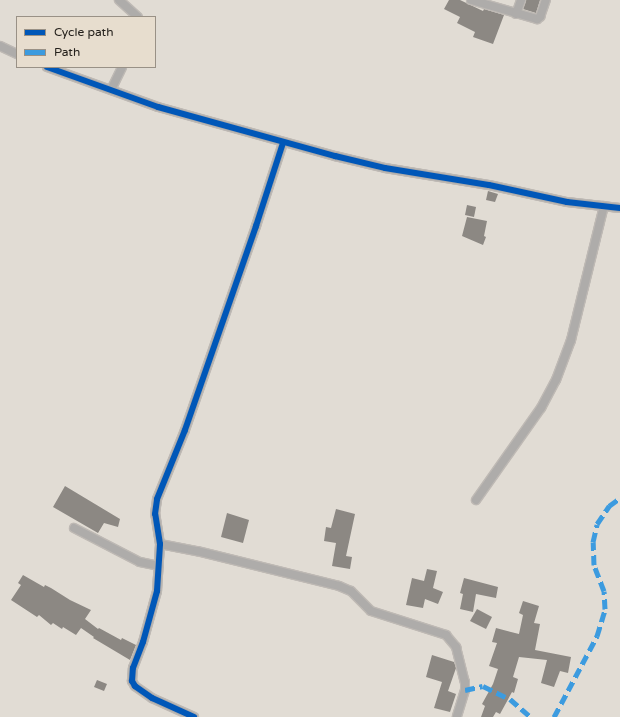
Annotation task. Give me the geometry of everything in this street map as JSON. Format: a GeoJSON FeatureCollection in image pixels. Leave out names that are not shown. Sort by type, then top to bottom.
{"type":"FeatureCollection","features":[{"type":"Feature","properties":{"kind":"street"},"geometry":{"type":"LineString","coordinates":[[119,0],[137,16]]}},
{"type":"Feature","properties":{"kind":"street"},"geometry":{"type":"LineString","coordinates":[[471,0],[537,19],[540,17],[546,0]]}},
{"type":"Feature","properties":{"kind":"street"},"geometry":{"type":"LineString","coordinates":[[516,14],[521,0]]}},
{"type":"Feature","properties":{"kind":"street"},"geometry":{"type":"LineString","coordinates":[[0,46],[16,54]]}},
{"type":"Feature","properties":{"kind":"street"},"geometry":{"type":"LineString","coordinates":[[50,68],[158,107],[283,143],[384,168],[489,184],[567,202],[620,208]]}},
{"type":"Feature","properties":{"kind":"street"},"geometry":{"type":"LineString","coordinates":[[111,90],[122,68]]}},
{"type":"Feature","properties":{"kind":"street"},"geometry":{"type":"LineString","coordinates":[[194,717],[152,698],[135,686],[132,681],[132,668],[143,642],[157,591],[160,544],[155,514],[157,499],[185,430],[256,226],[283,143]]}},
{"type":"Feature","properties":{"kind":"street"},"geometry":{"type":"LineString","coordinates":[[476,500],[542,408],[556,380],[571,340],[604,206]]}},
{"type":"Feature","properties":{"kind":"street"},"geometry":{"type":"LineString","coordinates":[[74,528],[140,562],[159,566]]}},
{"type":"Feature","properties":{"kind":"street"},"geometry":{"type":"LineString","coordinates":[[160,544],[197,551],[339,586],[351,591],[366,608],[371,611],[446,635],[456,647],[465,682],[465,690],[457,717]]}},
{"type":"Feature","properties":{"kind":"building"},"geometry":{"type":"Polygon","coordinates":[[[449,0],[460,0],[483,11],[484,9],[504,15],[493,44],[473,37],[475,32],[457,23],[460,17],[444,9],[449,0]]]}},
{"type":"Feature","properties":{"kind":"building"},"geometry":{"type":"Polygon","coordinates":[[[526,0],[540,0],[536,13],[523,9],[526,0]]]}},
{"type":"Feature","properties":{"kind":"building"},"geometry":{"type":"Polygon","coordinates":[[[488,191],[498,194],[495,202],[486,200],[488,191]]]}},
{"type":"Feature","properties":{"kind":"building"},"geometry":{"type":"Polygon","coordinates":[[[467,205],[476,207],[474,217],[465,215],[467,205]]]}},
{"type":"Feature","properties":{"kind":"building"},"geometry":{"type":"Polygon","coordinates":[[[467,217],[487,221],[484,236],[486,237],[483,245],[462,236],[467,217]]]}},
{"type":"Feature","properties":{"kind":"building"},"geometry":{"type":"Polygon","coordinates":[[[65,486],[120,519],[118,527],[104,523],[98,533],[53,507],[65,486]]]}},
{"type":"Feature","properties":{"kind":"building"},"geometry":{"type":"Polygon","coordinates":[[[336,509],[355,514],[346,556],[352,557],[350,569],[332,566],[336,543],[324,541],[326,527],[331,528],[336,509]]]}},
{"type":"Feature","properties":{"kind":"building"},"geometry":{"type":"Polygon","coordinates":[[[227,513],[249,520],[243,543],[221,537],[227,513]]]}},
{"type":"Feature","properties":{"kind":"building"},"geometry":{"type":"Polygon","coordinates":[[[427,569],[437,571],[433,588],[443,592],[438,604],[425,599],[423,608],[406,605],[412,578],[424,581],[427,569]]]}},
{"type":"Feature","properties":{"kind":"building"},"geometry":{"type":"Polygon","coordinates":[[[23,575],[44,587],[45,585],[51,588],[70,600],[91,610],[85,619],[98,629],[99,628],[121,640],[122,638],[136,645],[130,660],[93,638],[94,637],[81,628],[76,635],[53,623],[51,625],[39,615],[37,617],[11,600],[21,585],[18,583],[23,575]]]}},
{"type":"Feature","properties":{"kind":"building"},"geometry":{"type":"Polygon","coordinates":[[[464,578],[498,587],[496,598],[476,594],[473,612],[460,609],[463,594],[460,593],[464,578]]]}},
{"type":"Feature","properties":{"kind":"building"},"geometry":{"type":"Polygon","coordinates":[[[523,601],[539,606],[534,623],[540,624],[535,650],[571,657],[568,673],[560,671],[554,687],[541,683],[547,660],[519,657],[513,677],[518,679],[514,693],[512,692],[500,714],[496,712],[493,717],[481,717],[485,706],[482,704],[493,684],[498,669],[489,666],[497,643],[492,642],[496,628],[519,634],[523,615],[519,613],[523,601]]]}},
{"type":"Feature","properties":{"kind":"building"},"geometry":{"type":"Polygon","coordinates":[[[477,609],[492,617],[486,629],[470,621],[477,609]]]}},
{"type":"Feature","properties":{"kind":"building"},"geometry":{"type":"Polygon","coordinates":[[[432,655],[454,662],[456,668],[448,691],[456,694],[450,712],[434,708],[442,682],[426,677],[432,655]]]}},
{"type":"Feature","properties":{"kind":"building"},"geometry":{"type":"Polygon","coordinates":[[[97,680],[107,684],[104,691],[94,687],[97,680]]]}},
{"type":"Feature","properties":{"kind":"marked path"},"geometry":{"type":"LineString","coordinates":[[554,717],[597,636],[605,609],[604,591],[594,565],[593,542],[597,524],[609,506],[620,498]]}},
{"type":"Feature","properties":{"kind":"marked path"},"geometry":{"type":"LineString","coordinates":[[465,690],[483,686],[510,699],[531,717]]}},
{"type":"Feature","properties":{"kind":"cycle path"},"geometry":{"type":"LineString","coordinates":[[50,68],[158,107],[335,156],[385,168],[489,185],[567,202],[620,208]]}},
{"type":"Feature","properties":{"kind":"cycle path"},"geometry":{"type":"LineString","coordinates":[[194,717],[152,698],[135,686],[132,681],[133,668],[143,642],[157,591],[160,544],[155,514],[157,499],[185,430],[256,226],[283,143]]}}]}
